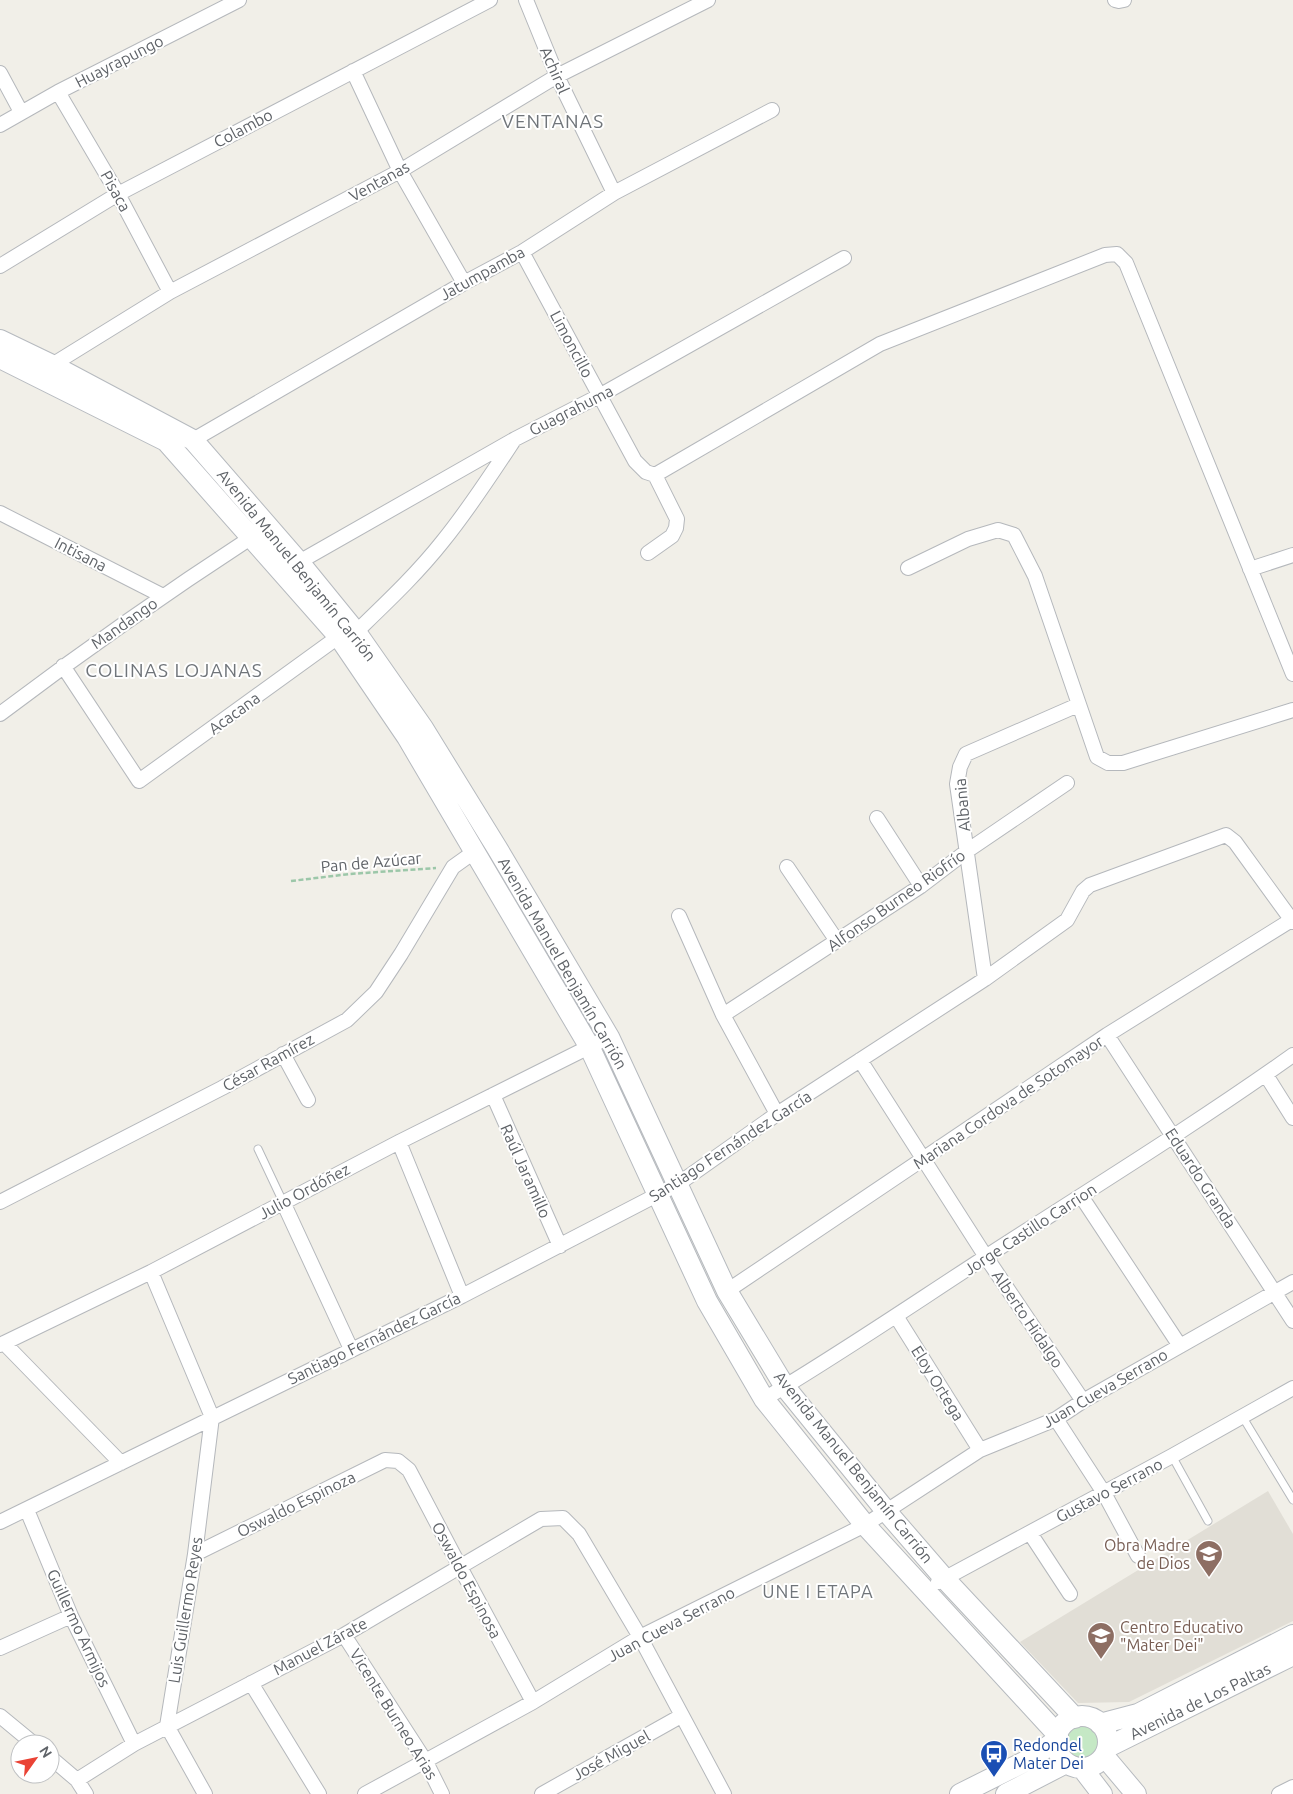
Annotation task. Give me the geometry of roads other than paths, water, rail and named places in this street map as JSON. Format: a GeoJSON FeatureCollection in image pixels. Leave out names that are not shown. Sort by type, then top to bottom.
{"type":"FeatureCollection","features":[{"type":"Feature","properties":{"kind":"main road","name":"Avenida Manuel Benjamín Carrión"},"geometry":{"type":"LineString","coordinates":[[0,354],[52,365],[193,440],[299,562],[349,632],[423,728],[497,848],[609,1037],[727,1291],[785,1387],[886,1512],[944,1578],[1075,1718]]}},
{"type":"Feature","properties":{"kind":"main road","name":"Avenida Manuel Benjamín Carrión"},"geometry":{"type":"LineString","coordinates":[[0,354],[166,441],[252,537],[349,632],[407,737],[589,1046],[707,1302],[764,1399],[865,1525],[1057,1738]]}},
{"type":"Feature","properties":{"kind":"main road","name":"Avenida de Los Paltas"},"geometry":{"type":"LineString","coordinates":[[1106,1751],[1185,1699],[1293,1634]]}},
{"type":"Feature","properties":{"kind":"main road","name":"Avenida de Los Paltas"},"geometry":{"type":"LineString","coordinates":[[1100,1724],[1185,1699],[1293,1655]]}},
{"type":"Feature","properties":{"kind":"main road"},"geometry":{"type":"LineString","coordinates":[[1006,1794],[1074,1765],[1091,1767],[1099,1762],[1106,1751],[1108,1738],[1100,1724],[1084,1716],[1068,1721],[1062,1727],[1057,1738],[1057,1748],[1074,1765],[1102,1794]]}},
{"type":"Feature","properties":{"kind":"main road"},"geometry":{"type":"LineString","coordinates":[[960,1794],[1028,1760],[1057,1738]]}},
{"type":"Feature","properties":{"kind":"main road"},"geometry":{"type":"LineString","coordinates":[[1106,1751],[1136,1794]]}},
{"type":"Feature","properties":{"kind":"street","name":"Huayrapungo"},"geometry":{"type":"LineString","coordinates":[[0,125],[58,92],[239,0]]}},
{"type":"Feature","properties":{"kind":"street","name":"Colambo"},"geometry":{"type":"LineString","coordinates":[[0,266],[118,194],[490,0]]}},
{"type":"Feature","properties":{"kind":"street","name":"Achiral"},"geometry":{"type":"LineString","coordinates":[[526,0],[556,76],[614,193]]}},
{"type":"Feature","properties":{"kind":"street","name":"Ventanas"},"geometry":{"type":"LineString","coordinates":[[52,365],[170,292],[400,171],[556,76],[708,0]]}},
{"type":"Feature","properties":{"kind":"street"},"geometry":{"type":"LineString","coordinates":[[1115,0],[1119,2],[1124,0]]}},
{"type":"Feature","properties":{"kind":"street"},"geometry":{"type":"LineString","coordinates":[[353,71],[400,171],[464,282]]}},
{"type":"Feature","properties":{"kind":"street"},"geometry":{"type":"LineString","coordinates":[[0,73],[21,112]]}},
{"type":"Feature","properties":{"kind":"street","name":"Pisaca"},"geometry":{"type":"LineString","coordinates":[[58,92],[118,194],[170,292]]}},
{"type":"Feature","properties":{"kind":"street","name":"Jatumpamba"},"geometry":{"type":"LineString","coordinates":[[193,440],[464,282],[522,252],[614,193],[772,110]]}},
{"type":"Feature","properties":{"kind":"street","name":"Limoncillo"},"geometry":{"type":"LineString","coordinates":[[522,252],[634,461],[646,472],[655,475]]}},
{"type":"Feature","properties":{"kind":"street"},"geometry":{"type":"LineString","coordinates":[[648,553],[672,536],[676,528],[677,519],[655,475],[880,344],[1105,255],[1117,254],[1126,263],[1293,674]]}},
{"type":"Feature","properties":{"kind":"street","name":"Guagrahuma"},"geometry":{"type":"LineString","coordinates":[[299,562],[515,438],[599,396],[844,258]]}},
{"type":"Feature","properties":{"kind":"street","name":"Acacana"},"geometry":{"type":"LineString","coordinates":[[63,666],[139,781],[349,632],[401,589],[443,541],[481,491],[515,438]]}},
{"type":"Feature","properties":{"kind":"street","name":"Intisana"},"geometry":{"type":"LineString","coordinates":[[0,513],[162,596]]}},
{"type":"Feature","properties":{"kind":"street"},"geometry":{"type":"LineString","coordinates":[[908,568],[968,539],[998,530],[1014,535],[1035,576],[1097,757],[1108,763],[1123,763],[1293,710]]}},
{"type":"Feature","properties":{"kind":"street","name":"Mandango"},"geometry":{"type":"LineString","coordinates":[[0,714],[63,666],[162,596],[252,537]]}},
{"type":"Feature","properties":{"kind":"street"},"geometry":{"type":"LineString","coordinates":[[1250,569],[1293,555]]}},
{"type":"Feature","properties":{"kind":"street","name":"Albania"},"geometry":{"type":"LineString","coordinates":[[985,979],[957,784],[960,767],[966,754],[1078,705]]}},
{"type":"Feature","properties":{"kind":"street","name":"Alfonso Burneo Riofrío"},"geometry":{"type":"LineString","coordinates":[[723,1015],[922,886],[967,851],[1067,783]]}},
{"type":"Feature","properties":{"kind":"street"},"geometry":{"type":"LineString","coordinates":[[877,818],[922,886]]}},
{"type":"Feature","properties":{"kind":"street","name":"Santiago Fernández García"},"geometry":{"type":"LineString","coordinates":[[0,1522],[462,1296],[678,1184],[777,1114],[985,979],[1066,920],[1083,892],[1090,885],[1226,835],[1235,842],[1293,921]]}},
{"type":"Feature","properties":{"kind":"street","name":"César Ramírez"},"geometry":{"type":"LineString","coordinates":[[0,1202],[222,1088],[347,1020],[376,992],[453,867],[474,852]]}},
{"type":"Feature","properties":{"kind":"street"},"geometry":{"type":"LineString","coordinates":[[787,867],[837,941]]}},
{"type":"Feature","properties":{"kind":"street"},"geometry":{"type":"LineString","coordinates":[[679,916],[723,1015],[777,1114]]}},
{"type":"Feature","properties":{"kind":"street","name":"Mariana Cordova de Sotomayor"},"geometry":{"type":"LineString","coordinates":[[727,1291],[1107,1036],[1293,921]]}},
{"type":"Feature","properties":{"kind":"street","name":"Eduardo Granda"},"geometry":{"type":"LineString","coordinates":[[1107,1036],[1293,1321]]}},
{"type":"Feature","properties":{"kind":"street","name":"Julio Ordóñez"},"geometry":{"type":"LineString","coordinates":[[2,1344],[151,1272],[399,1142],[609,1037]]}},
{"type":"Feature","properties":{"kind":"street"},"geometry":{"type":"LineString","coordinates":[[283,1054],[308,1100]]}},
{"type":"Feature","properties":{"kind":"street","name":"Jorge Castillo Carrion"},"geometry":{"type":"LineString","coordinates":[[764,1399],[1174,1137],[1293,1055]]}},
{"type":"Feature","properties":{"kind":"street","name":"Alberto Hidalgo"},"geometry":{"type":"LineString","coordinates":[[860,1060],[986,1257],[1083,1401]]}},
{"type":"Feature","properties":{"kind":"street"},"geometry":{"type":"LineString","coordinates":[[1266,1074],[1293,1118]]}},
{"type":"Feature","properties":{"kind":"street","name":"Raúl Jaramillo"},"geometry":{"type":"LineString","coordinates":[[493,1095],[560,1246]]}},
{"type":"Feature","properties":{"kind":"street"},"geometry":{"type":"LineString","coordinates":[[399,1142],[462,1296]]}},
{"type":"Feature","properties":{"kind":"street"},"geometry":{"type":"LineString","coordinates":[[1080,1196],[1180,1346]]}},
{"type":"Feature","properties":{"kind":"street"},"geometry":{"type":"LineString","coordinates":[[283,1202],[351,1350]]}},
{"type":"Feature","properties":{"kind":"street"},"geometry":{"type":"LineString","coordinates":[[151,1272],[212,1418]]}},
{"type":"Feature","properties":{"kind":"street","name":"Juan Cueva Serrano"},"geometry":{"type":"LineString","coordinates":[[365,1794],[534,1702],[640,1637],[865,1525],[980,1450],[1056,1419],[1083,1401],[1293,1282]]}},
{"type":"Feature","properties":{"kind":"street","name":"Eloy Ortega"},"geometry":{"type":"LineString","coordinates":[[896,1316],[980,1450]]}},
{"type":"Feature","properties":{"kind":"street"},"geometry":{"type":"LineString","coordinates":[[2,1344],[121,1463]]}},
{"type":"Feature","properties":{"kind":"street","name":"Gustavo Serrano"},"geometry":{"type":"LineString","coordinates":[[925,1590],[1293,1388]]}},
{"type":"Feature","properties":{"kind":"street","name":"Luis Guillermo Reyes"},"geometry":{"type":"LineString","coordinates":[[167,1726],[195,1554],[212,1418]]}},
{"type":"Feature","properties":{"kind":"street"},"geometry":{"type":"LineString","coordinates":[[1056,1419],[1104,1493],[1138,1556]]}},
{"type":"Feature","properties":{"kind":"street","name":"Oswaldo Espinoza"},"geometry":{"type":"LineString","coordinates":[[195,1554],[385,1460],[398,1461]]}},
{"type":"Feature","properties":{"kind":"street","name":"Oswaldo Espinosa"},"geometry":{"type":"LineString","coordinates":[[398,1461],[409,1470],[534,1702]]}},
{"type":"Feature","properties":{"kind":"street","name":"Guillermo Armijos"},"geometry":{"type":"LineString","coordinates":[[27,1510],[71,1616],[134,1744]]}},
{"type":"Feature","properties":{"kind":"street","name":"Manuel Zárate"},"geometry":{"type":"LineString","coordinates":[[77,1780],[134,1744],[167,1726],[344,1635],[542,1519],[563,1518],[579,1534],[640,1637]]}},
{"type":"Feature","properties":{"kind":"street"},"geometry":{"type":"LineString","coordinates":[[1030,1533],[1070,1594]]}},
{"type":"Feature","properties":{"kind":"street"},"geometry":{"type":"LineString","coordinates":[[0,1648],[71,1616]]}},
{"type":"Feature","properties":{"kind":"street","name":"Vicente Burneo Arias"},"geometry":{"type":"LineString","coordinates":[[344,1635],[426,1762],[442,1794]]}},
{"type":"Feature","properties":{"kind":"street"},"geometry":{"type":"LineString","coordinates":[[640,1637],[724,1794]]}},
{"type":"Feature","properties":{"kind":"street"},"geometry":{"type":"LineString","coordinates":[[250,1683],[319,1794]]}},
{"type":"Feature","properties":{"kind":"street"},"geometry":{"type":"LineString","coordinates":[[0,1716],[22,1734]]}},
{"type":"Feature","properties":{"kind":"street","name":"José Miguel"},"geometry":{"type":"LineString","coordinates":[[542,1794],[681,1716]]}},
{"type":"Feature","properties":{"kind":"street"},"geometry":{"type":"LineString","coordinates":[[167,1726],[205,1794]]}},
{"type":"Feature","properties":{"kind":"street"},"geometry":{"type":"LineString","coordinates":[[60,1766],[77,1780],[86,1794]]}},
{"type":"Feature","properties":{"kind":"street"},"geometry":{"type":"LineString","coordinates":[[1279,1794],[1293,1787]]}},
{"type":"Feature","properties":{"kind":"lane"},"geometry":{"type":"LineString","coordinates":[[258,1150],[283,1202]]}},
{"type":"Feature","properties":{"kind":"lane"},"geometry":{"type":"LineString","coordinates":[[1242,1416],[1293,1500]]}},
{"type":"Feature","properties":{"kind":"lane"},"geometry":{"type":"LineString","coordinates":[[1172,1456],[1208,1522]]}},
{"type":"Feature","properties":{"kind":"place","name":"Obra Madre de Dios"},"geometry":{"type":"Point","coordinates":[1209,1578]}},
{"type":"Feature","properties":{"kind":"place","name":"Centro Educativo \"Mater Dei\""},"geometry":{"type":"Point","coordinates":[1101,1660]}},
{"type":"Feature","properties":{"kind":"place","name":"Redondel Mater Dei"},"geometry":{"type":"Point","coordinates":[994,1778]}},
{"type":"Feature","properties":{"kind":"district","name":"VENTANAS"},"geometry":{"type":"Point","coordinates":[553,121]}},
{"type":"Feature","properties":{"kind":"district","name":"COLINAS LOJANAS"},"geometry":{"type":"Point","coordinates":[174,670]}},
{"type":"Feature","properties":{"kind":"district","name":"UNE I ETAPA"},"geometry":{"type":"Point","coordinates":[818,1592]}}]}
